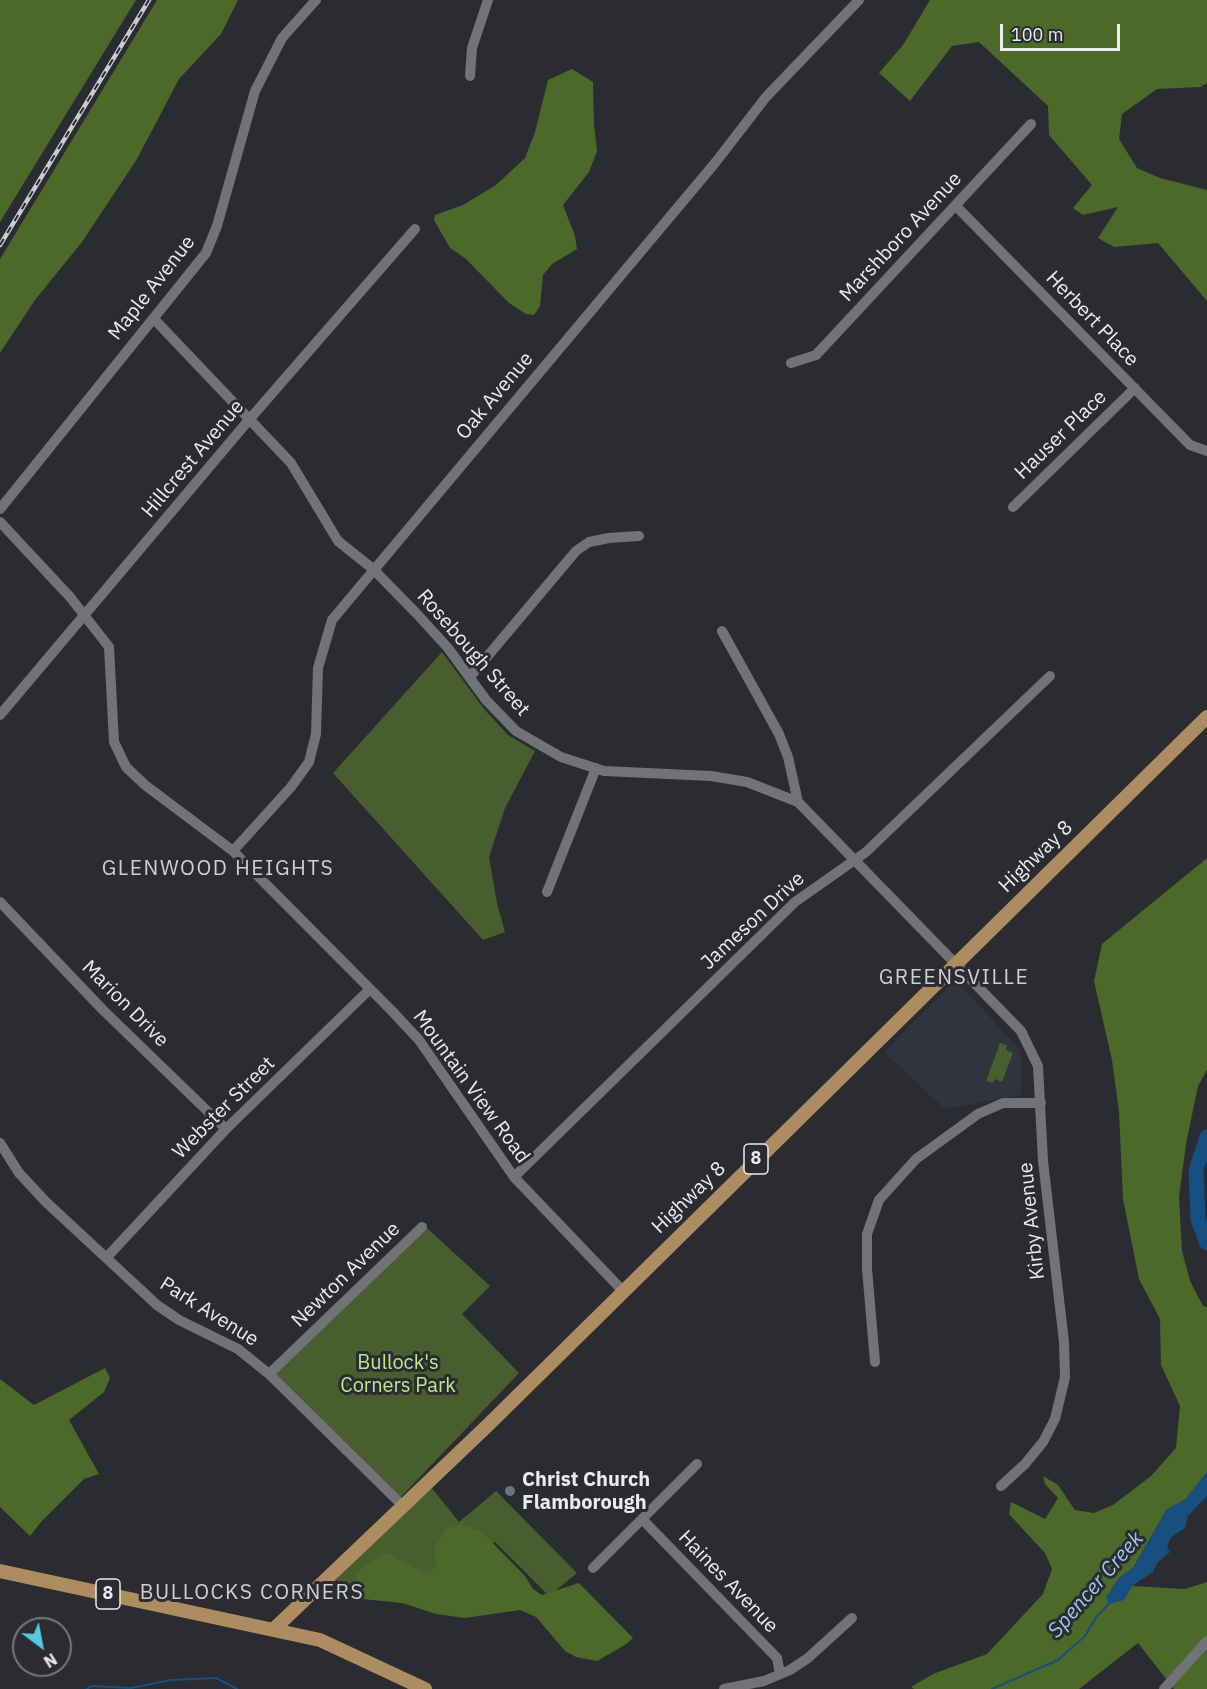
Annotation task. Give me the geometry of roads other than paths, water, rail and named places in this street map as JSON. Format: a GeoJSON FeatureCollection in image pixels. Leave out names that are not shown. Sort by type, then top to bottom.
{"type":"FeatureCollection","features":[{"type":"Feature","properties":{"kind":"main road","name":"Highway 8"},"geometry":{"type":"LineString","coordinates":[[274,1629],[404,1507],[622,1290],[1207,717]]}},
{"type":"Feature","properties":{"kind":"main road","name":"8"},"geometry":{"type":"LineString","coordinates":[[0,1571],[274,1629]]}},
{"type":"Feature","properties":{"kind":"main road"},"geometry":{"type":"LineString","coordinates":[[274,1629],[320,1640],[425,1689]]}},
{"type":"Feature","properties":{"kind":"street","name":"Maple Avenue"},"geometry":{"type":"LineString","coordinates":[[0,509],[87,398],[206,253],[217,226],[255,91],[282,39],[316,0]]}},
{"type":"Feature","properties":{"kind":"street"},"geometry":{"type":"LineString","coordinates":[[470,76],[472,48],[489,0]]}},
{"type":"Feature","properties":{"kind":"street","name":"Oak Avenue"},"geometry":{"type":"LineString","coordinates":[[233,851],[309,762],[316,734],[318,668],[332,620],[715,163],[766,97],[859,0]]}},
{"type":"Feature","properties":{"kind":"street","name":"Marshboro Avenue"},"geometry":{"type":"LineString","coordinates":[[791,363],[816,355],[956,206],[1030,123]]}},
{"type":"Feature","properties":{"kind":"street","name":"Herbert Place"},"geometry":{"type":"LineString","coordinates":[[956,206],[1190,445],[1207,451]]}},
{"type":"Feature","properties":{"kind":"street","name":"Hillcrest Avenue"},"geometry":{"type":"LineString","coordinates":[[0,715],[86,616],[248,421],[415,229]]}},
{"type":"Feature","properties":{"kind":"street","name":"Rosebough Street"},"geometry":{"type":"LineString","coordinates":[[154,319],[248,421],[291,462],[338,541],[373,569],[417,614],[470,677],[486,700],[516,731],[561,757],[596,768],[634,774],[711,776],[747,782],[798,802],[955,963]]}},
{"type":"Feature","properties":{"kind":"street","name":"Hauser Place"},"geometry":{"type":"LineString","coordinates":[[1012,507],[1135,388]]}},
{"type":"Feature","properties":{"kind":"street","name":"Mountain View Road"},"geometry":{"type":"LineString","coordinates":[[0,522],[86,616],[109,647],[114,742],[126,767],[233,851],[419,1040],[514,1177],[622,1290]]}},
{"type":"Feature","properties":{"kind":"street"},"geometry":{"type":"LineString","coordinates":[[470,677],[576,551],[589,542],[639,536]]}},
{"type":"Feature","properties":{"kind":"street"},"geometry":{"type":"LineString","coordinates":[[722,631],[779,735],[788,758],[798,802]]}},
{"type":"Feature","properties":{"kind":"street","name":"Jameson Drive"},"geometry":{"type":"LineString","coordinates":[[514,1177],[795,902],[866,852],[1050,676]]}},
{"type":"Feature","properties":{"kind":"street"},"geometry":{"type":"LineString","coordinates":[[547,892],[596,768]]}},
{"type":"Feature","properties":{"kind":"street","name":"Marion Drive"},"geometry":{"type":"LineString","coordinates":[[0,902],[103,1010],[226,1129]]}},
{"type":"Feature","properties":{"kind":"street","name":"Kirby Avenue"},"geometry":{"type":"LineString","coordinates":[[955,963],[1021,1031],[1038,1066],[1043,1161],[1064,1342],[1065,1377],[1055,1419],[1043,1442],[1025,1464],[1001,1486]]}},
{"type":"Feature","properties":{"kind":"street","name":"Webster Street"},"geometry":{"type":"LineString","coordinates":[[107,1257],[226,1129],[370,989]]}},
{"type":"Feature","properties":{"kind":"street"},"geometry":{"type":"LineString","coordinates":[[875,1362],[867,1269],[867,1234],[879,1200],[916,1159],[978,1114],[1003,1103],[1041,1102]]}},
{"type":"Feature","properties":{"kind":"street","name":"Park Avenue"},"geometry":{"type":"LineString","coordinates":[[0,1146],[46,1202],[157,1305],[179,1320],[238,1349],[269,1374],[404,1507]]}},
{"type":"Feature","properties":{"kind":"street","name":"Newton Avenue"},"geometry":{"type":"LineString","coordinates":[[269,1374],[422,1227]]}},
{"type":"Feature","properties":{"kind":"street"},"geometry":{"type":"LineString","coordinates":[[593,1568],[697,1464]]}},
{"type":"Feature","properties":{"kind":"street","name":"Haines Avenue"},"geometry":{"type":"LineString","coordinates":[[642,1519],[777,1658],[780,1674]]}},
{"type":"Feature","properties":{"kind":"street"},"geometry":{"type":"LineString","coordinates":[[724,1689],[764,1681],[780,1674],[808,1658],[852,1618]]}},
{"type":"Feature","properties":{"kind":"street"},"geometry":{"type":"LineString","coordinates":[[1164,1689],[1207,1641]]}},
{"type":"Feature","properties":{"kind":"water"},"geometry":{"type":"Polygon","coordinates":[[[1207,1472],[1207,1496],[1188,1516],[1185,1528],[1171,1537],[1167,1547],[1170,1552],[1157,1563],[1153,1572],[1132,1586],[1124,1600],[1109,1604],[1106,1597],[1119,1578],[1133,1568],[1167,1509],[1185,1500],[1207,1472]]]}},
{"type":"Feature","properties":{"kind":"waterway","name":"Spencer Creek"},"geometry":{"type":"LineString","coordinates":[[1207,1137],[1196,1170],[1198,1219],[1207,1243]]}},
{"type":"Feature","properties":{"kind":"waterway","name":"Spencer Creek"},"geometry":{"type":"LineString","coordinates":[[992,1689],[1058,1660],[1085,1636],[1097,1616],[1109,1604]]}},
{"type":"Feature","properties":{"kind":"waterway"},"geometry":{"type":"LineString","coordinates":[[87,1689],[91,1686],[131,1688],[171,1680],[216,1678],[237,1689]]}},
{"type":"Feature","properties":{"kind":"railway"},"geometry":{"type":"LineString","coordinates":[[0,245],[149,0]]}},
{"type":"Feature","properties":{"kind":"place","name":"Christ Church Flamborough"},"geometry":{"type":"Point","coordinates":[510,1491]}},
{"type":"Feature","properties":{"kind":"district","name":"GLENWOOD HEIGHTS"},"geometry":{"type":"Point","coordinates":[218,869]}},
{"type":"Feature","properties":{"kind":"district","name":"GREENSVILLE"},"geometry":{"type":"Point","coordinates":[954,978]}},
{"type":"Feature","properties":{"kind":"district","name":"BULLOCKS CORNERS"},"geometry":{"type":"Point","coordinates":[252,1593]}},
{"type":"Feature","properties":{"kind":"park label","name":"Bullock's Corners Park"},"geometry":{"type":"Point","coordinates":[398,1374]}}]}
